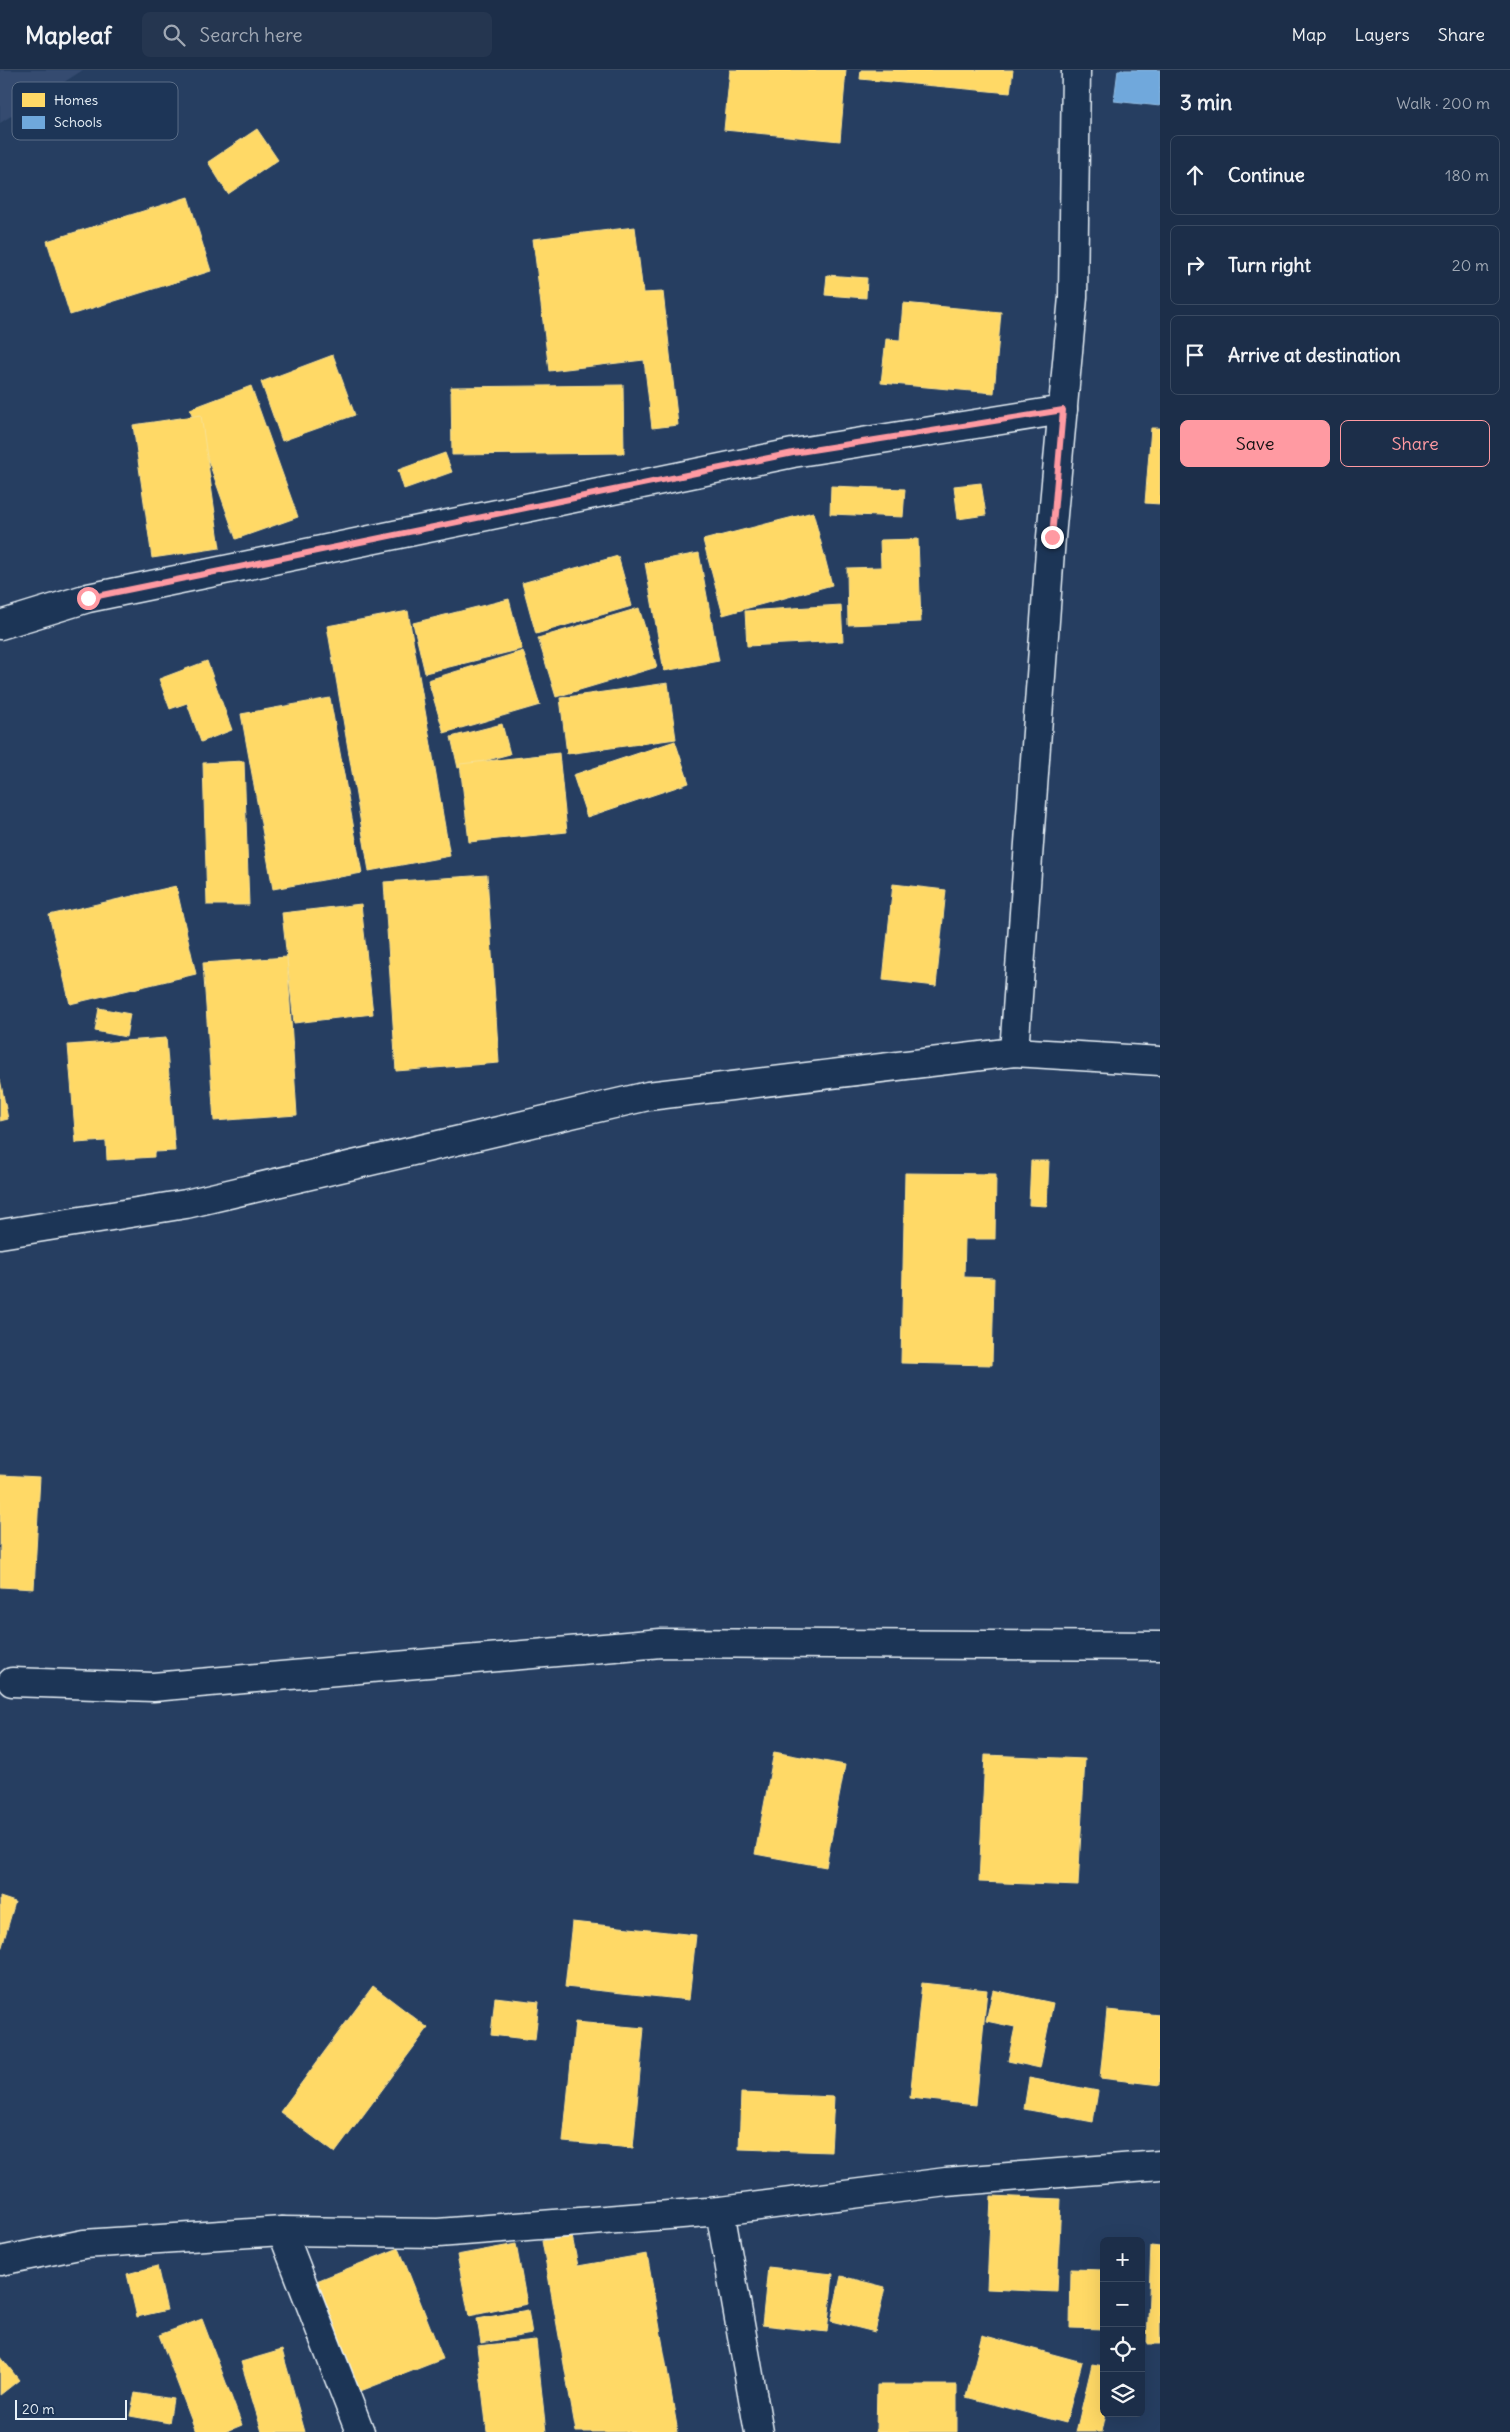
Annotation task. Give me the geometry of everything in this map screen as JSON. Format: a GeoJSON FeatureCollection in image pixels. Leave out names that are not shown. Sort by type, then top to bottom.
{"type":"FeatureCollection","features":[{"type":"Feature","properties":{"kind":"street"},"geometry":{"type":"LineString","coordinates":[[1014,1052],[1073,297],[1076,70]]}},
{"type":"Feature","properties":{"kind":"street"},"geometry":{"type":"LineString","coordinates":[[0,625],[88,598],[793,453],[1063,410]]}},
{"type":"Feature","properties":{"kind":"street"},"geometry":{"type":"LineString","coordinates":[[0,1234],[186,1204],[648,1096],[1014,1052],[1160,1061]]}},
{"type":"Feature","properties":{"kind":"street"},"geometry":{"type":"LineString","coordinates":[[12,1682],[153,1687],[661,1643],[1160,1646]]}},
{"type":"Feature","properties":{"kind":"street"},"geometry":{"type":"LineString","coordinates":[[0,2261],[84,2244],[282,2231],[438,2234],[720,2211],[946,2182],[1160,2165]]}},
{"type":"Feature","properties":{"kind":"street"},"geometry":{"type":"LineString","coordinates":[[720,2211],[758,2432]]}},
{"type":"Feature","properties":{"kind":"street"},"geometry":{"type":"LineString","coordinates":[[282,2231],[360,2432]]}},
{"type":"Feature","properties":{"kind":"shaded area"},"geometry":{"type":"Polygon","coordinates":[[[0,70],[83,70],[64,82],[12,82],[12,115],[0,123],[0,70]]]}},
{"type":"Feature","properties":{"kind":"building: Homes"},"geometry":{"type":"Polygon","coordinates":[[[730,70],[846,70],[840,141],[724,130],[730,70]]]}},
{"type":"Feature","properties":{"kind":"building: Homes"},"geometry":{"type":"Polygon","coordinates":[[[861,70],[1013,70],[1010,93],[860,79],[861,70]]]}},
{"type":"Feature","properties":{"kind":"building: Homes"},"geometry":{"type":"Polygon","coordinates":[[[257,129],[278,160],[228,194],[208,162],[257,129]]]}},
{"type":"Feature","properties":{"kind":"building: Homes"},"geometry":{"type":"Polygon","coordinates":[[[188,197],[211,271],[70,315],[47,241],[188,197]]]}},
{"type":"Feature","properties":{"kind":"building: Homes"},"geometry":{"type":"Polygon","coordinates":[[[635,227],[643,293],[663,292],[678,425],[652,428],[644,360],[549,371],[533,239],[635,227]]]}},
{"type":"Feature","properties":{"kind":"building: Homes"},"geometry":{"type":"Polygon","coordinates":[[[827,275],[867,278],[866,298],[825,295],[827,275]]]}},
{"type":"Feature","properties":{"kind":"building: Homes"},"geometry":{"type":"Polygon","coordinates":[[[903,303],[1001,312],[994,393],[881,383],[886,339],[900,340],[903,303]]]}},
{"type":"Feature","properties":{"kind":"building: Homes"},"geometry":{"type":"Polygon","coordinates":[[[333,355],[355,415],[282,441],[261,382],[333,355]]]}},
{"type":"Feature","properties":{"kind":"building: Homes"},"geometry":{"type":"Polygon","coordinates":[[[623,385],[624,453],[452,455],[451,387],[623,385]]]}},
{"type":"Feature","properties":{"kind":"building: Homes"},"geometry":{"type":"Polygon","coordinates":[[[251,386],[298,517],[236,539],[190,409],[251,386]]]}},
{"type":"Feature","properties":{"kind":"building: Homes"},"geometry":{"type":"Polygon","coordinates":[[[201,415],[220,548],[152,558],[133,425],[201,415]]]}},
{"type":"Feature","properties":{"kind":"building: Homes"},"geometry":{"type":"Polygon","coordinates":[[[1151,428],[1160,428],[1160,504],[1145,503],[1151,428]]]}},
{"type":"Feature","properties":{"kind":"building: Homes"},"geometry":{"type":"Polygon","coordinates":[[[445,453],[452,472],[404,489],[398,470],[445,453]]]}},
{"type":"Feature","properties":{"kind":"building: Homes"},"geometry":{"type":"Polygon","coordinates":[[[981,483],[986,515],[958,519],[954,486],[981,483]]]}},
{"type":"Feature","properties":{"kind":"building: Homes"},"geometry":{"type":"Polygon","coordinates":[[[831,486],[905,489],[903,517],[830,514],[831,486]]]}},
{"type":"Feature","properties":{"kind":"building: Homes"},"geometry":{"type":"Polygon","coordinates":[[[813,512],[832,585],[723,615],[703,540],[813,512]]]}},
{"type":"Feature","properties":{"kind":"building: Homes"},"geometry":{"type":"Polygon","coordinates":[[[918,539],[921,622],[848,625],[847,568],[881,567],[880,540],[918,539]]]}},
{"type":"Feature","properties":{"kind":"building: Homes"},"geometry":{"type":"Polygon","coordinates":[[[699,553],[719,661],[664,671],[645,563],[699,553]]]}},
{"type":"Feature","properties":{"kind":"building: Homes"},"geometry":{"type":"Polygon","coordinates":[[[618,556],[632,606],[536,634],[522,583],[618,556]]]}},
{"type":"Feature","properties":{"kind":"building: Homes"},"geometry":{"type":"Polygon","coordinates":[[[509,599],[522,649],[425,673],[413,623],[509,599]]]}},
{"type":"Feature","properties":{"kind":"building: Homes"},"geometry":{"type":"Polygon","coordinates":[[[841,605],[843,641],[747,646],[745,611],[841,605]]]}},
{"type":"Feature","properties":{"kind":"building: Homes"},"geometry":{"type":"Polygon","coordinates":[[[639,608],[657,667],[556,697],[538,638],[639,608]]]}},
{"type":"Feature","properties":{"kind":"building: Homes"},"geometry":{"type":"Polygon","coordinates":[[[408,611],[450,856],[369,871],[327,626],[408,611]]]}},
{"type":"Feature","properties":{"kind":"building: Homes"},"geometry":{"type":"Polygon","coordinates":[[[523,651],[540,705],[444,733],[428,680],[523,651]]]}},
{"type":"Feature","properties":{"kind":"building: Homes"},"geometry":{"type":"Polygon","coordinates":[[[207,661],[232,730],[201,742],[187,703],[170,709],[159,679],[207,661]]]}},
{"type":"Feature","properties":{"kind":"building: Homes"},"geometry":{"type":"Polygon","coordinates":[[[668,683],[676,739],[567,754],[560,698],[668,683]]]}},
{"type":"Feature","properties":{"kind":"building: Homes"},"geometry":{"type":"Polygon","coordinates":[[[330,698],[362,873],[273,889],[241,714],[330,698]]]}},
{"type":"Feature","properties":{"kind":"building: Homes"},"geometry":{"type":"Polygon","coordinates":[[[502,724],[510,754],[458,768],[451,737],[502,724]]]}},
{"type":"Feature","properties":{"kind":"building: Homes"},"geometry":{"type":"Polygon","coordinates":[[[675,741],[689,783],[587,817],[573,775],[675,741]]]}},
{"type":"Feature","properties":{"kind":"building: Homes"},"geometry":{"type":"Polygon","coordinates":[[[559,753],[567,832],[469,842],[460,764],[559,753]]]}},
{"type":"Feature","properties":{"kind":"building: Homes"},"geometry":{"type":"Polygon","coordinates":[[[244,761],[249,905],[207,905],[203,763],[244,761]]]}},
{"type":"Feature","properties":{"kind":"building: Homes"},"geometry":{"type":"Polygon","coordinates":[[[487,875],[499,1063],[396,1071],[384,882],[487,875]]]}},
{"type":"Feature","properties":{"kind":"building: Homes"},"geometry":{"type":"Polygon","coordinates":[[[893,884],[946,890],[936,986],[883,980],[893,884]]]}},
{"type":"Feature","properties":{"kind":"building: Homes"},"geometry":{"type":"Polygon","coordinates":[[[176,886],[196,974],[70,1004],[49,915],[176,886]]]}},
{"type":"Feature","properties":{"kind":"building: Homes"},"geometry":{"type":"Polygon","coordinates":[[[361,904],[373,1014],[294,1023],[282,913],[361,904]]]}},
{"type":"Feature","properties":{"kind":"building: Homes"},"geometry":{"type":"Polygon","coordinates":[[[287,957],[297,1115],[214,1121],[203,963],[287,957]]]}},
{"type":"Feature","properties":{"kind":"building: Homes"},"geometry":{"type":"Polygon","coordinates":[[[99,1008],[130,1014],[126,1037],[95,1031],[99,1008]]]}},
{"type":"Feature","properties":{"kind":"building: Homes"},"geometry":{"type":"Polygon","coordinates":[[[166,1038],[175,1151],[154,1152],[154,1157],[107,1160],[106,1141],[76,1143],[68,1045],[166,1038]]]}},
{"type":"Feature","properties":{"kind":"building: Homes"},"geometry":{"type":"Polygon","coordinates":[[[0,1079],[8,1119],[0,1121],[0,1079]]]}},
{"type":"Feature","properties":{"kind":"building: Homes"},"geometry":{"type":"Polygon","coordinates":[[[1031,1161],[1049,1161],[1047,1206],[1029,1205],[1031,1161]]]}},
{"type":"Feature","properties":{"kind":"building: Homes"},"geometry":{"type":"Polygon","coordinates":[[[905,1173],[996,1174],[995,1239],[965,1239],[964,1277],[994,1278],[992,1365],[901,1363],[905,1173]]]}},
{"type":"Feature","properties":{"kind":"building: Homes"},"geometry":{"type":"Polygon","coordinates":[[[0,1475],[40,1477],[34,1589],[0,1587],[0,1475]]]}},
{"type":"Feature","properties":{"kind":"building: Homes"},"geometry":{"type":"Polygon","coordinates":[[[774,1752],[845,1765],[826,1867],[755,1854],[774,1752]]]}},
{"type":"Feature","properties":{"kind":"building: Homes"},"geometry":{"type":"Polygon","coordinates":[[[985,1755],[1085,1759],[1078,1886],[979,1882],[985,1755]]]}},
{"type":"Feature","properties":{"kind":"building: Homes"},"geometry":{"type":"Polygon","coordinates":[[[0,1897],[15,1902],[1,1950],[0,1950],[0,1897]]]}},
{"type":"Feature","properties":{"kind":"building: Homes"},"geometry":{"type":"Polygon","coordinates":[[[572,1922],[696,1935],[689,2000],[565,1987],[572,1922]]]}},
{"type":"Feature","properties":{"kind":"building: Homes"},"geometry":{"type":"Polygon","coordinates":[[[922,1983],[987,1990],[976,2105],[910,2098],[922,1983]]]}},
{"type":"Feature","properties":{"kind":"building: Homes"},"geometry":{"type":"Polygon","coordinates":[[[373,1986],[428,2028],[335,2153],[280,2112],[373,1986]]]}},
{"type":"Feature","properties":{"kind":"building: Homes"},"geometry":{"type":"Polygon","coordinates":[[[993,1990],[1053,2003],[1040,2068],[1008,2061],[1015,2027],[986,2021],[993,1990]]]}},
{"type":"Feature","properties":{"kind":"building: Homes"},"geometry":{"type":"Polygon","coordinates":[[[495,1997],[539,2002],[535,2040],[491,2035],[495,1997]]]}},
{"type":"Feature","properties":{"kind":"building: Homes"},"geometry":{"type":"Polygon","coordinates":[[[1107,2010],[1160,2015],[1160,2085],[1100,2078],[1107,2010]]]}},
{"type":"Feature","properties":{"kind":"building: Homes"},"geometry":{"type":"Polygon","coordinates":[[[575,2022],[644,2028],[633,2148],[563,2142],[575,2022]]]}},
{"type":"Feature","properties":{"kind":"building: Homes"},"geometry":{"type":"Polygon","coordinates":[[[1029,2078],[1098,2091],[1093,2122],[1024,2109],[1029,2078]]]}},
{"type":"Feature","properties":{"kind":"building: Homes"},"geometry":{"type":"Polygon","coordinates":[[[741,2093],[834,2097],[831,2152],[739,2149],[741,2093]]]}},
{"type":"Feature","properties":{"kind":"building: Homes"},"geometry":{"type":"Polygon","coordinates":[[[991,2196],[1061,2199],[1057,2292],[987,2289],[991,2196]]]}},
{"type":"Feature","properties":{"kind":"building: Homes"},"geometry":{"type":"Polygon","coordinates":[[[572,2236],[578,2266],[647,2254],[678,2432],[576,2432],[542,2241],[572,2236]]]}},
{"type":"Feature","properties":{"kind":"building: Homes"},"geometry":{"type":"Polygon","coordinates":[[[516,2244],[527,2304],[469,2316],[457,2255],[516,2244]]]}},
{"type":"Feature","properties":{"kind":"building: Homes"},"geometry":{"type":"Polygon","coordinates":[[[1151,2246],[1160,2247],[1160,2344],[1147,2344],[1151,2246]]]}},
{"type":"Feature","properties":{"kind":"building: Homes"},"geometry":{"type":"Polygon","coordinates":[[[399,2248],[443,2359],[358,2392],[314,2282],[399,2248]]]}},
{"type":"Feature","properties":{"kind":"building: Homes"},"geometry":{"type":"Polygon","coordinates":[[[157,2266],[167,2310],[137,2317],[127,2274],[157,2266]]]}},
{"type":"Feature","properties":{"kind":"building: Homes"},"geometry":{"type":"Polygon","coordinates":[[[768,2267],[833,2274],[827,2332],[762,2325],[768,2267]]]}},
{"type":"Feature","properties":{"kind":"building: Homes"},"geometry":{"type":"Polygon","coordinates":[[[1071,2269],[1100,2270],[1100,2329],[1070,2328],[1071,2269]]]}},
{"type":"Feature","properties":{"kind":"building: Homes"},"geometry":{"type":"Polygon","coordinates":[[[841,2276],[885,2287],[875,2332],[831,2321],[841,2276]]]}},
{"type":"Feature","properties":{"kind":"building: Homes"},"geometry":{"type":"Polygon","coordinates":[[[528,2310],[532,2334],[481,2343],[477,2319],[528,2310]]]}},
{"type":"Feature","properties":{"kind":"building: Homes"},"geometry":{"type":"Polygon","coordinates":[[[202,2319],[242,2425],[225,2432],[196,2432],[159,2335],[202,2319]]]}},
{"type":"Feature","properties":{"kind":"building: Homes"},"geometry":{"type":"Polygon","coordinates":[[[982,2335],[1082,2362],[1066,2423],[966,2397],[982,2335]]]}},
{"type":"Feature","properties":{"kind":"building: Homes"},"geometry":{"type":"Polygon","coordinates":[[[536,2340],[546,2432],[487,2432],[477,2346],[536,2340]]]}},
{"type":"Feature","properties":{"kind":"building: Homes"},"geometry":{"type":"Polygon","coordinates":[[[282,2350],[305,2432],[262,2432],[241,2362],[282,2350]]]}},
{"type":"Feature","properties":{"kind":"building: Homes"},"geometry":{"type":"Polygon","coordinates":[[[0,2356],[19,2380],[0,2395],[0,2356]]]}},
{"type":"Feature","properties":{"kind":"building: Homes"},"geometry":{"type":"Polygon","coordinates":[[[1092,2364],[1100,2365],[1100,2417],[1105,2417],[1102,2432],[1076,2432],[1092,2364]]]}},
{"type":"Feature","properties":{"kind":"building: Homes"},"geometry":{"type":"Polygon","coordinates":[[[877,2385],[957,2385],[957,2432],[876,2432],[877,2385]]]}},
{"type":"Feature","properties":{"kind":"building: Homes"},"geometry":{"type":"Polygon","coordinates":[[[135,2393],[173,2399],[169,2423],[130,2416],[135,2393]]]}},
{"type":"Feature","properties":{"kind":"building: Schools"},"geometry":{"type":"Polygon","coordinates":[[[1118,70],[1160,70],[1160,106],[1114,101],[1118,70]]]}},
{"type":"Feature","properties":{"kind":"route"},"geometry":{"type":"LineString","coordinates":[[88,598],[793,453],[1063,410],[1052,537]]}}]}
